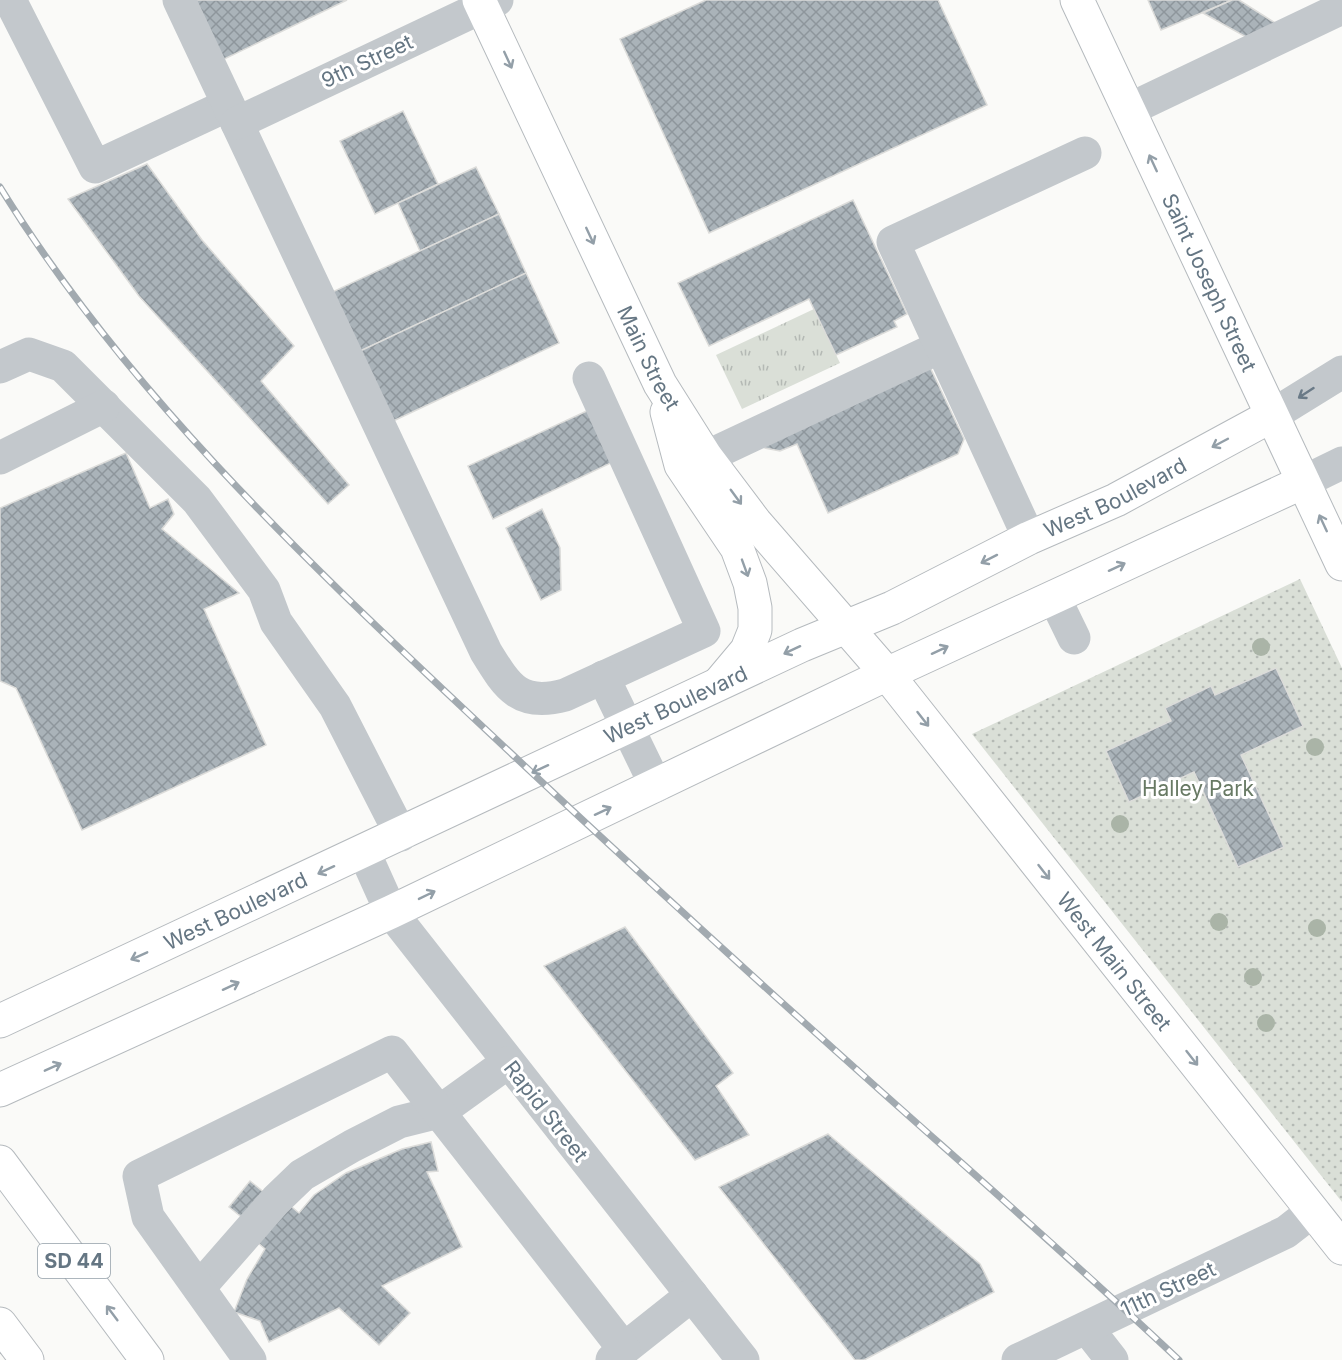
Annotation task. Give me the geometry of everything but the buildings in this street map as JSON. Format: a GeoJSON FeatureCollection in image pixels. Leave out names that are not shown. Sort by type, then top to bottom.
{"type":"FeatureCollection","features":[{"type":"Feature","properties":{"kind":"main road","name":"Saint Joseph Street"},"geometry":{"type":"LineString","coordinates":[[1077,0],[1342,564]]}},
{"type":"Feature","properties":{"kind":"main road","name":"Main Street"},"geometry":{"type":"LineString","coordinates":[[486,2],[660,384],[706,457],[755,522],[887,674]]}},
{"type":"Feature","properties":{"kind":"main road"},"geometry":{"type":"LineString","coordinates":[[660,384],[681,465],[737,548],[750,583],[755,608],[754,630],[747,650],[717,685]]}},
{"type":"Feature","properties":{"kind":"main road","name":"West Boulevard"},"geometry":{"type":"LineString","coordinates":[[0,1021],[717,685],[892,608],[1029,538],[1116,500],[1271,416]]}},
{"type":"Feature","properties":{"kind":"main road"},"geometry":{"type":"LineString","coordinates":[[0,1090],[390,912],[887,674],[1303,482]]}},
{"type":"Feature","properties":{"kind":"main road","name":"West Main Street"},"geometry":{"type":"LineString","coordinates":[[887,674],[1342,1248]]}},
{"type":"Feature","properties":{"kind":"main road","name":"SD 44"},"geometry":{"type":"LineString","coordinates":[[0,1162],[147,1360]]}},
{"type":"Feature","properties":{"kind":"main road"},"geometry":{"type":"LineString","coordinates":[[0,1323],[27,1360]]}},
{"type":"Feature","properties":{"kind":"street","name":"9th Street"},"geometry":{"type":"LineString","coordinates":[[10,0],[95,166],[232,114],[486,2]]}},
{"type":"Feature","properties":{"kind":"street"},"geometry":{"type":"LineString","coordinates":[[179,0],[486,652],[500,675],[513,690],[530,699],[546,700],[704,631],[589,378]]}},
{"type":"Feature","properties":{"kind":"street"},"geometry":{"type":"LineString","coordinates":[[1128,110],[1342,8]]}},
{"type":"Feature","properties":{"kind":"street"},"geometry":{"type":"LineString","coordinates":[[1029,538],[893,242],[1085,153]]}},
{"type":"Feature","properties":{"kind":"street"},"geometry":{"type":"LineString","coordinates":[[706,457],[940,347]]}},
{"type":"Feature","properties":{"kind":"street"},"geometry":{"type":"LineString","coordinates":[[0,367],[29,354],[63,366],[197,500],[264,590],[276,622],[334,706],[401,835]]}},
{"type":"Feature","properties":{"kind":"street","name":"West Boulevard"},"geometry":{"type":"LineString","coordinates":[[1271,416],[1342,372]]}},
{"type":"Feature","properties":{"kind":"street"},"geometry":{"type":"LineString","coordinates":[[0,458],[104,406]]}},
{"type":"Feature","properties":{"kind":"street"},"geometry":{"type":"LineString","coordinates":[[1303,482],[1342,463]]}},
{"type":"Feature","properties":{"kind":"street"},"geometry":{"type":"LineString","coordinates":[[1054,597],[1074,638]]}},
{"type":"Feature","properties":{"kind":"street"},"geometry":{"type":"LineString","coordinates":[[603,677],[656,786]]}},
{"type":"Feature","properties":{"kind":"street","name":"Rapid Street"},"geometry":{"type":"LineString","coordinates":[[364,852],[390,912],[743,1360]]}},
{"type":"Feature","properties":{"kind":"street"},"geometry":{"type":"LineString","coordinates":[[250,1360],[148,1217],[139,1176],[392,1052],[618,1354],[692,1296]]}},
{"type":"Feature","properties":{"kind":"street"},"geometry":{"type":"LineString","coordinates":[[199,1288],[276,1200],[302,1175],[399,1122],[439,1112],[507,1063]]}},
{"type":"Feature","properties":{"kind":"street","name":"11th Street"},"geometry":{"type":"LineString","coordinates":[[1018,1360],[1286,1232],[1313,1211]]}},
{"type":"Feature","properties":{"kind":"street"},"geometry":{"type":"LineString","coordinates":[[1087,1328],[1112,1360]]}},
{"type":"Feature","properties":{"kind":"green space"},"geometry":{"type":"Polygon","coordinates":[[[814,309],[840,363],[742,409],[716,355],[814,309]]]}},
{"type":"Feature","properties":{"kind":"green space","name":"Halley Park"},"geometry":{"type":"Polygon","coordinates":[[[1300,579],[1342,668],[1342,1202],[972,734],[1300,579]]]}},
{"type":"Feature","properties":{"kind":"railway"},"geometry":{"type":"LineString","coordinates":[[0,187],[48,260],[101,331],[157,399],[216,464],[339,590],[618,853],[1179,1360]]}}]}
